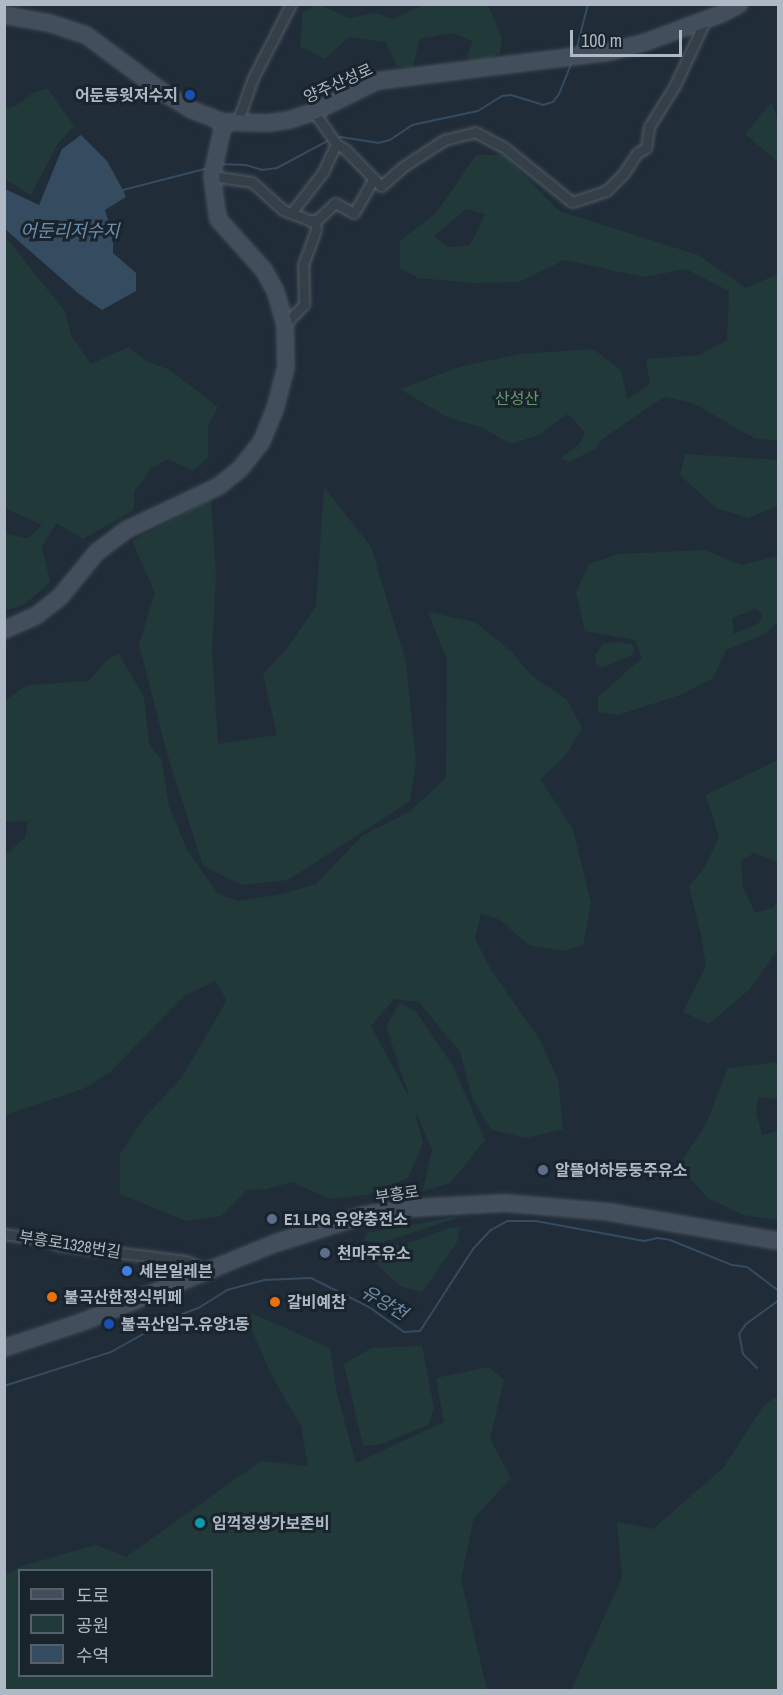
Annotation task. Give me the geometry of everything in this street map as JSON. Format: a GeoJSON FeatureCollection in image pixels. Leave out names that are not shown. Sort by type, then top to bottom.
{"type":"FeatureCollection","features":[{"type":"Feature","properties":{"kind":"street"},"geometry":{"type":"LineString","coordinates":[[4,630],[37,615],[60,597],[97,552],[126,530],[219,486],[241,468],[262,441],[275,409],[286,367],[285,324],[276,292],[263,269],[218,219],[213,169],[219,140],[291,4]]}},
{"type":"Feature","properties":{"kind":"street","name":"양주산성로"},"geometry":{"type":"LineString","coordinates":[[4,15],[49,23],[86,35],[181,104],[230,122],[268,123],[289,120],[314,112],[376,81],[609,52],[706,20],[740,4]]}},
{"type":"Feature","properties":{"kind":"street"},"geometry":{"type":"LineString","coordinates":[[314,112],[333,141],[345,149],[381,186],[404,166],[444,141],[475,132],[505,148],[572,202],[606,191],[624,173],[637,153],[646,148],[649,127],[675,85],[706,20]]}},
{"type":"Feature","properties":{"kind":"street"},"geometry":{"type":"LineString","coordinates":[[181,104],[184,110],[211,125],[219,140]]}},
{"type":"Feature","properties":{"kind":"street"},"geometry":{"type":"LineString","coordinates":[[219,140],[232,129],[262,126],[268,123]]}},
{"type":"Feature","properties":{"kind":"street"},"geometry":{"type":"LineString","coordinates":[[292,212],[323,171],[333,141]]}},
{"type":"Feature","properties":{"kind":"street"},"geometry":{"type":"LineString","coordinates":[[213,169],[252,182],[283,210],[315,220]]}},
{"type":"Feature","properties":{"kind":"street"},"geometry":{"type":"LineString","coordinates":[[315,220],[335,203],[354,213],[374,178]]}},
{"type":"Feature","properties":{"kind":"street"},"geometry":{"type":"LineString","coordinates":[[285,324],[304,304],[303,265],[313,242],[316,230],[315,220]]}},
{"type":"Feature","properties":{"kind":"street","name":"부흥로"},"geometry":{"type":"LineString","coordinates":[[4,1348],[82,1322],[276,1243],[365,1215],[457,1204],[505,1203],[609,1212],[778,1241]]}},
{"type":"Feature","properties":{"kind":"street","name":"부흥로1328번길"},"geometry":{"type":"LineString","coordinates":[[4,1234],[47,1240],[58,1245],[186,1261],[206,1270]]}},
{"type":"Feature","properties":{"kind":"green space"},"geometry":{"type":"Polygon","coordinates":[[[318,4],[349,18],[376,13],[393,19],[423,5],[488,5],[502,38],[500,53],[477,66],[467,57],[473,41],[452,33],[420,39],[412,69],[396,65],[386,42],[349,37],[325,59],[300,46],[303,12],[318,4]]]}},
{"type":"Feature","properties":{"kind":"green space"},"geometry":{"type":"Polygon","coordinates":[[[47,88],[74,126],[57,145],[31,195],[5,179],[5,109],[16,106],[33,93],[47,88]]]}},
{"type":"Feature","properties":{"kind":"green space"},"geometry":{"type":"Polygon","coordinates":[[[772,102],[778,122],[778,162],[745,134],[772,102]]]}},
{"type":"Feature","properties":{"kind":"green space","name":"산성산"},"geometry":{"type":"Polygon","coordinates":[[[476,155],[504,155],[559,211],[698,255],[746,288],[778,274],[778,441],[754,438],[693,403],[664,397],[602,439],[595,449],[569,462],[561,458],[579,444],[585,432],[568,414],[536,436],[511,444],[483,428],[447,417],[400,389],[463,366],[521,354],[593,349],[621,370],[627,399],[650,384],[646,359],[700,355],[727,340],[729,291],[686,269],[644,277],[564,260],[519,282],[472,283],[418,278],[400,268],[400,241],[437,212],[476,155]],[[466,209],[434,236],[447,247],[469,246],[485,214],[466,209]]]}},
{"type":"Feature","properties":{"kind":"green space"},"geometry":{"type":"Polygon","coordinates":[[[4,235],[66,313],[71,336],[91,364],[129,347],[147,362],[168,369],[218,407],[208,426],[208,457],[193,471],[168,459],[151,468],[134,492],[134,510],[83,539],[56,523],[42,547],[50,582],[24,605],[5,610],[5,534],[28,538],[42,525],[5,508],[4,235]]]}},
{"type":"Feature","properties":{"kind":"green space"},"geometry":{"type":"Polygon","coordinates":[[[685,454],[778,460],[778,506],[748,518],[716,508],[680,475],[685,454]]]}},
{"type":"Feature","properties":{"kind":"green space"},"geometry":{"type":"Polygon","coordinates":[[[324,487],[371,547],[406,662],[416,763],[410,801],[288,880],[242,885],[203,866],[166,750],[139,644],[155,593],[132,541],[211,499],[216,575],[212,650],[218,744],[277,735],[263,674],[289,646],[316,606],[324,487]]]}},
{"type":"Feature","properties":{"kind":"green space"},"geometry":{"type":"Polygon","coordinates":[[[705,550],[741,565],[778,556],[778,622],[765,634],[726,650],[713,678],[680,695],[618,715],[598,712],[598,697],[642,658],[635,640],[585,631],[576,592],[589,564],[618,554],[705,550]],[[755,609],[732,618],[734,634],[759,623],[763,614],[755,609]]]}},
{"type":"Feature","properties":{"kind":"green space"},"geometry":{"type":"Polygon","coordinates":[[[428,612],[475,622],[512,652],[531,675],[567,700],[582,728],[566,755],[540,779],[573,829],[591,903],[583,945],[563,951],[529,945],[500,920],[481,913],[475,939],[491,970],[540,1040],[558,1080],[563,1129],[526,1138],[492,1130],[473,1100],[460,1052],[419,1002],[394,999],[371,1026],[410,1099],[386,1026],[400,1003],[416,1012],[453,1066],[485,1140],[450,1183],[423,1191],[432,1150],[414,1108],[423,1143],[408,1178],[366,1195],[329,1199],[292,1182],[267,1189],[247,1190],[221,1216],[186,1221],[120,1194],[120,1154],[144,1118],[182,1077],[227,1000],[215,981],[184,996],[110,1072],[85,1088],[5,1115],[5,855],[25,838],[28,821],[5,822],[5,700],[28,685],[89,681],[108,659],[119,654],[144,697],[149,744],[162,761],[169,806],[187,850],[218,894],[239,901],[282,894],[316,884],[362,836],[409,812],[446,778],[447,660],[428,612]]]}},
{"type":"Feature","properties":{"kind":"green space"},"geometry":{"type":"Polygon","coordinates":[[[618,642],[631,644],[635,648],[632,655],[602,668],[596,663],[595,655],[603,644],[618,642]]]}},
{"type":"Feature","properties":{"kind":"green space"},"geometry":{"type":"Polygon","coordinates":[[[778,760],[778,862],[754,853],[741,861],[743,887],[755,913],[774,907],[778,898],[778,949],[750,989],[709,1024],[683,1012],[706,966],[689,886],[705,867],[719,837],[706,795],[778,760]]]}},
{"type":"Feature","properties":{"kind":"green space"},"geometry":{"type":"Polygon","coordinates":[[[778,1062],[778,1099],[758,1097],[756,1112],[762,1135],[778,1131],[778,1220],[744,1215],[709,1199],[678,1166],[706,1124],[728,1068],[778,1062]]]}},
{"type":"Feature","properties":{"kind":"green space"},"geometry":{"type":"Polygon","coordinates":[[[457,1218],[383,1242],[364,1241],[367,1233],[457,1218]]]}},
{"type":"Feature","properties":{"kind":"green space"},"geometry":{"type":"Polygon","coordinates":[[[460,1227],[457,1242],[422,1292],[400,1286],[362,1251],[363,1248],[376,1249],[418,1240],[449,1228],[460,1227]]]}},
{"type":"Feature","properties":{"kind":"green space"},"geometry":{"type":"Polygon","coordinates":[[[251,1313],[330,1348],[337,1394],[356,1463],[444,1422],[436,1378],[489,1367],[504,1380],[490,1439],[511,1478],[474,1518],[461,1579],[487,1690],[5,1690],[5,1575],[22,1566],[96,1545],[126,1557],[261,1461],[308,1466],[301,1426],[271,1374],[252,1331],[251,1313]]]}},
{"type":"Feature","properties":{"kind":"green space"},"geometry":{"type":"Polygon","coordinates":[[[422,1346],[434,1409],[428,1425],[381,1444],[363,1446],[344,1364],[372,1348],[422,1346]]]}},
{"type":"Feature","properties":{"kind":"green space"},"geometry":{"type":"Polygon","coordinates":[[[778,1396],[778,1690],[571,1690],[622,1578],[617,1522],[653,1529],[723,1468],[764,1405],[778,1396]]]}},
{"type":"Feature","properties":{"kind":"water","name":"어둔리저수지"},"geometry":{"type":"Polygon","coordinates":[[[81,135],[107,161],[126,197],[105,210],[113,236],[113,253],[136,273],[136,291],[102,310],[79,294],[5,229],[5,189],[39,205],[62,149],[81,135]]]}},
{"type":"Feature","properties":{"kind":"waterway"},"geometry":{"type":"LineString","coordinates":[[576,51],[588,4]]}},
{"type":"Feature","properties":{"kind":"waterway"},"geometry":{"type":"LineString","coordinates":[[334,139],[341,137],[378,143],[390,140],[412,125],[478,111],[502,96],[511,95],[543,105],[553,102],[559,94],[572,62]]}},
{"type":"Feature","properties":{"kind":"waterway"},"geometry":{"type":"LineString","coordinates":[[220,164],[246,165],[262,170],[277,168],[329,140]]}},
{"type":"Feature","properties":{"kind":"waterway"},"geometry":{"type":"LineString","coordinates":[[123,190],[208,168]]}},
{"type":"Feature","properties":{"kind":"waterway","name":"유양천"},"geometry":{"type":"LineString","coordinates":[[4,1386],[111,1352],[172,1318],[200,1307],[227,1290],[264,1280],[311,1278],[369,1307],[404,1332],[420,1331],[473,1249],[491,1230],[507,1221],[536,1221],[644,1241],[658,1238],[670,1240],[732,1265],[747,1267],[778,1290]]}},
{"type":"Feature","properties":{"kind":"waterway"},"geometry":{"type":"LineString","coordinates":[[757,1368],[743,1354],[739,1334],[746,1324],[778,1301]]}},
{"type":"Feature","properties":{"kind":"place","name":"어둔동윗저수지"},"geometry":{"type":"Point","coordinates":[190,95]}},
{"type":"Feature","properties":{"kind":"place","name":"알뜰어하둥둥주유소"},"geometry":{"type":"Point","coordinates":[543,1170]}},
{"type":"Feature","properties":{"kind":"place","name":"E1 LPG 유양충전소"},"geometry":{"type":"Point","coordinates":[272,1219]}},
{"type":"Feature","properties":{"kind":"place","name":"천마주유소"},"geometry":{"type":"Point","coordinates":[325,1253]}},
{"type":"Feature","properties":{"kind":"place","name":"세븐일레븐"},"geometry":{"type":"Point","coordinates":[127,1271]}},
{"type":"Feature","properties":{"kind":"place","name":"불곡산한정식뷔페"},"geometry":{"type":"Point","coordinates":[52,1297]}},
{"type":"Feature","properties":{"kind":"place","name":"갈비예찬"},"geometry":{"type":"Point","coordinates":[275,1302]}},
{"type":"Feature","properties":{"kind":"place","name":"불곡산입구.유양1동"},"geometry":{"type":"Point","coordinates":[109,1324]}},
{"type":"Feature","properties":{"kind":"place","name":"임꺽정생가보존비"},"geometry":{"type":"Point","coordinates":[200,1523]}}]}
